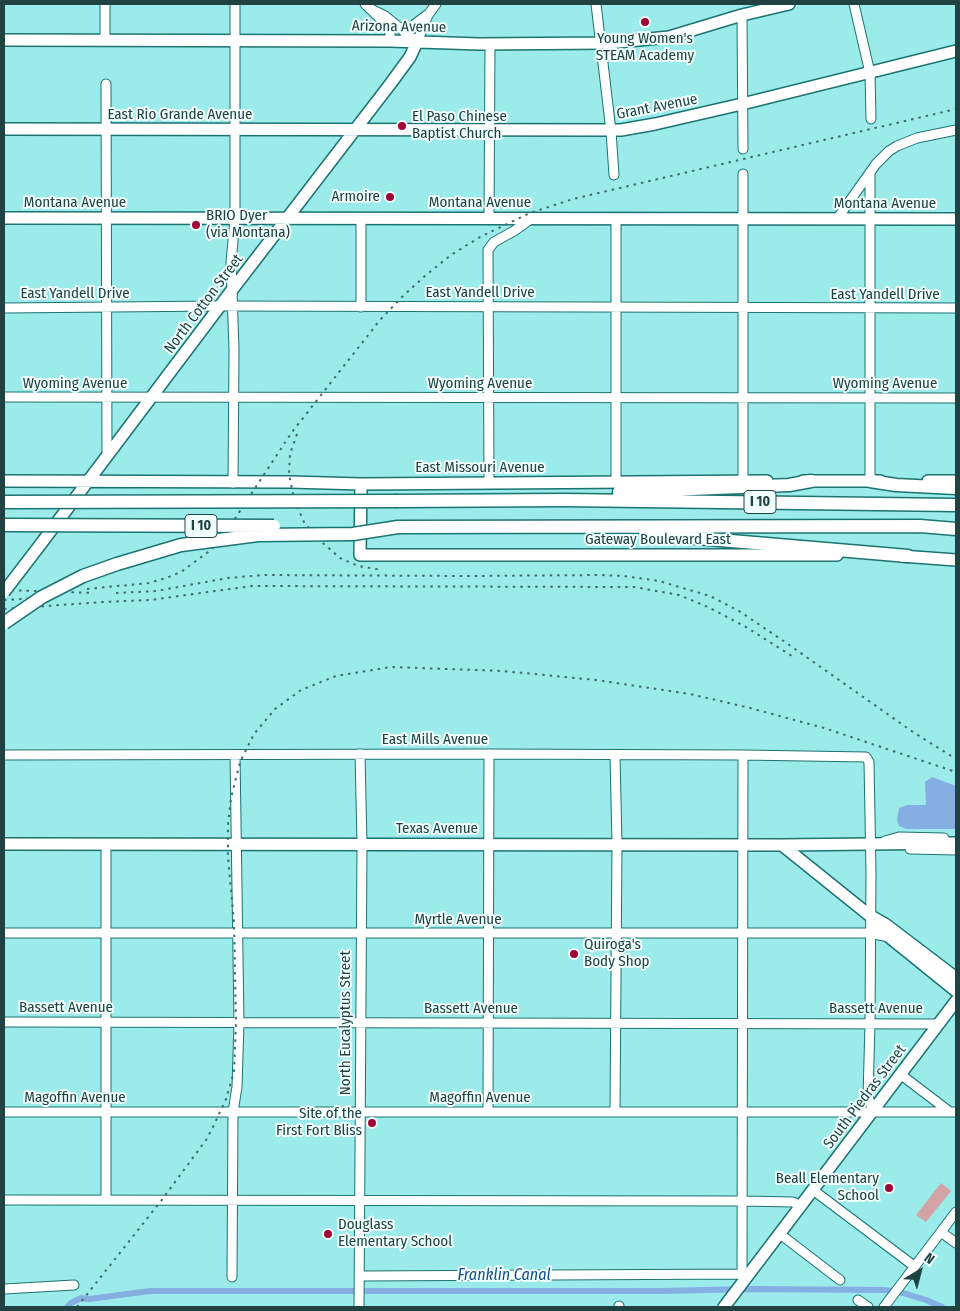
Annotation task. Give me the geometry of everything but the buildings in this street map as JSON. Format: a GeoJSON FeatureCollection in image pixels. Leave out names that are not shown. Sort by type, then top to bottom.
{"type":"FeatureCollection","features":[{"type":"Feature","properties":{"kind":"highway"},"geometry":{"type":"LineString","coordinates":[[564,500],[588,492],[661,491],[788,485],[811,481]]}},
{"type":"Feature","properties":{"kind":"highway"},"geometry":{"type":"LineString","coordinates":[[870,481],[896,486],[956,488]]}},
{"type":"Feature","properties":{"kind":"highway","name":"I 10"},"geometry":{"type":"LineString","coordinates":[[4,502],[564,500],[956,505]]}},
{"type":"Feature","properties":{"kind":"highway","name":"I 10"},"geometry":{"type":"LineString","coordinates":[[4,525],[398,527],[911,526],[956,529]]}},
{"type":"Feature","properties":{"kind":"highway"},"geometry":{"type":"LineString","coordinates":[[602,526],[696,538],[908,556]]}},
{"type":"Feature","properties":{"kind":"highway"},"geometry":{"type":"LineString","coordinates":[[4,623],[42,597],[83,576],[181,545],[258,535],[353,534],[398,527]]}},
{"type":"Feature","properties":{"kind":"main road","name":"Arizona Avenue"},"geometry":{"type":"LineString","coordinates":[[4,40],[390,41],[409,39],[490,44],[601,44],[669,37],[742,15],[790,4]]}},
{"type":"Feature","properties":{"kind":"main road","name":"North Cotton Street"},"geometry":{"type":"LineString","coordinates":[[4,592],[410,57],[409,39]]}},
{"type":"Feature","properties":{"kind":"main road","name":"Grant Avenue"},"geometry":{"type":"LineString","coordinates":[[356,130],[611,131],[639,128],[956,51]]}},
{"type":"Feature","properties":{"kind":"main road","name":"East Rio Grande Avenue"},"geometry":{"type":"LineString","coordinates":[[4,129],[356,130]]}},
{"type":"Feature","properties":{"kind":"main road","name":"Montana Avenue"},"geometry":{"type":"LineString","coordinates":[[4,218],[956,219]]}},
{"type":"Feature","properties":{"kind":"main road"},"geometry":{"type":"LineString","coordinates":[[107,456],[106,471],[117,482]]}},
{"type":"Feature","properties":{"kind":"main road","name":"East Missouri Avenue"},"geometry":{"type":"LineString","coordinates":[[4,481],[361,484],[616,483],[743,480],[956,481]]}},
{"type":"Feature","properties":{"kind":"main road","name":"Gateway Boulevard East"},"geometry":{"type":"LineString","coordinates":[[361,484],[360,555],[908,556],[956,560]]}},
{"type":"Feature","properties":{"kind":"main road"},"geometry":{"type":"LineString","coordinates":[[870,844],[956,843]]}},
{"type":"Feature","properties":{"kind":"main road","name":"Texas Avenue"},"geometry":{"type":"LineString","coordinates":[[4,844],[870,844]]}},
{"type":"Feature","properties":{"kind":"main road"},"geometry":{"type":"LineString","coordinates":[[782,845],[869,915],[885,924],[956,978]]}},
{"type":"Feature","properties":{"kind":"main road"},"geometry":{"type":"LineString","coordinates":[[869,915],[888,936],[956,993]]}},
{"type":"Feature","properties":{"kind":"main road","name":"South Piedras Street"},"geometry":{"type":"LineString","coordinates":[[726,1305],[743,1279],[802,1206],[938,1024],[956,993]]}},
{"type":"Feature","properties":{"kind":"street"},"geometry":{"type":"LineString","coordinates":[[104,4],[105,40]]}},
{"type":"Feature","properties":{"kind":"street"},"geometry":{"type":"LineString","coordinates":[[233,483],[234,350],[231,262],[235,219],[235,4]]}},
{"type":"Feature","properties":{"kind":"street","name":"North Cotton Street"},"geometry":{"type":"LineString","coordinates":[[409,39],[436,4]]}},
{"type":"Feature","properties":{"kind":"street"},"geometry":{"type":"LineString","coordinates":[[596,4],[611,131],[614,175]]}},
{"type":"Feature","properties":{"kind":"street"},"geometry":{"type":"LineString","coordinates":[[854,4],[870,73],[871,119]]}},
{"type":"Feature","properties":{"kind":"street"},"geometry":{"type":"LineString","coordinates":[[368,6],[384,16],[409,39]]}},
{"type":"Feature","properties":{"kind":"street"},"geometry":{"type":"LineString","coordinates":[[368,6],[388,26],[390,41]]}},
{"type":"Feature","properties":{"kind":"street"},"geometry":{"type":"LineString","coordinates":[[742,15],[743,149]]}},
{"type":"Feature","properties":{"kind":"street"},"geometry":{"type":"LineString","coordinates":[[489,218],[490,44]]}},
{"type":"Feature","properties":{"kind":"street"},"geometry":{"type":"LineString","coordinates":[[106,84],[107,456]]}},
{"type":"Feature","properties":{"kind":"street"},"geometry":{"type":"LineString","coordinates":[[837,219],[883,156],[897,146],[917,138],[956,130]]}},
{"type":"Feature","properties":{"kind":"street"},"geometry":{"type":"LineString","coordinates":[[870,173],[870,481]]}},
{"type":"Feature","properties":{"kind":"street"},"geometry":{"type":"LineString","coordinates":[[743,174],[743,480]]}},
{"type":"Feature","properties":{"kind":"street"},"geometry":{"type":"LineString","coordinates":[[489,483],[488,250],[490,246],[532,218]]}},
{"type":"Feature","properties":{"kind":"street"},"geometry":{"type":"LineString","coordinates":[[361,219],[361,307]]}},
{"type":"Feature","properties":{"kind":"street"},"geometry":{"type":"LineString","coordinates":[[616,219],[616,483]]}},
{"type":"Feature","properties":{"kind":"street","name":"East Yandell Drive"},"geometry":{"type":"LineString","coordinates":[[4,308],[220,306],[956,308]]}},
{"type":"Feature","properties":{"kind":"street","name":"Wyoming Avenue"},"geometry":{"type":"LineString","coordinates":[[4,397],[956,398]]}},
{"type":"Feature","properties":{"kind":"street","name":"North Eucalyptus Street"},"geometry":{"type":"LineString","coordinates":[[359,1292],[362,844],[360,754]]}},
{"type":"Feature","properties":{"kind":"street"},"geometry":{"type":"LineString","coordinates":[[488,754],[488,1112]]}},
{"type":"Feature","properties":{"kind":"street"},"geometry":{"type":"LineString","coordinates":[[615,754],[617,844],[615,1112]]}},
{"type":"Feature","properties":{"kind":"street","name":"East Mills Avenue"},"geometry":{"type":"LineString","coordinates":[[4,755],[615,754],[866,757],[869,762],[870,844]]}},
{"type":"Feature","properties":{"kind":"street"},"geometry":{"type":"LineString","coordinates":[[232,1277],[234,1201],[233,1112],[237,1087],[239,1023],[235,755]]}},
{"type":"Feature","properties":{"kind":"street"},"geometry":{"type":"LineString","coordinates":[[359,1292],[743,1279],[743,755]]}},
{"type":"Feature","properties":{"kind":"street","name":"Texas Avenue"},"geometry":{"type":"LineString","coordinates":[[870,844],[899,837],[956,838]]}},
{"type":"Feature","properties":{"kind":"street"},"geometry":{"type":"LineString","coordinates":[[106,844],[106,1200]]}},
{"type":"Feature","properties":{"kind":"street"},"geometry":{"type":"LineString","coordinates":[[870,844],[868,1097],[873,1111]]}},
{"type":"Feature","properties":{"kind":"street","name":"Texas Avenue"},"geometry":{"type":"LineString","coordinates":[[870,844],[899,848],[956,850]]}},
{"type":"Feature","properties":{"kind":"street","name":"Myrtle Avenue"},"geometry":{"type":"LineString","coordinates":[[4,933],[870,932],[910,944]]}},
{"type":"Feature","properties":{"kind":"street","name":"Bassett Avenue"},"geometry":{"type":"LineString","coordinates":[[4,1022],[938,1024]]}},
{"type":"Feature","properties":{"kind":"street"},"geometry":{"type":"LineString","coordinates":[[900,1074],[954,1114]]}},
{"type":"Feature","properties":{"kind":"street","name":"Magoffin Avenue"},"geometry":{"type":"LineString","coordinates":[[4,1112],[873,1111],[954,1114]]}},
{"type":"Feature","properties":{"kind":"street"},"geometry":{"type":"LineString","coordinates":[[813,1190],[914,1266]]}},
{"type":"Feature","properties":{"kind":"street"},"geometry":{"type":"LineString","coordinates":[[4,1200],[742,1201],[793,1202],[802,1206]]}},
{"type":"Feature","properties":{"kind":"street"},"geometry":{"type":"LineString","coordinates":[[886,1304],[956,1212]]}},
{"type":"Feature","properties":{"kind":"street"},"geometry":{"type":"LineString","coordinates":[[941,1232],[956,1243]]}},
{"type":"Feature","properties":{"kind":"street"},"geometry":{"type":"LineString","coordinates":[[780,1234],[840,1280]]}},
{"type":"Feature","properties":{"kind":"street"},"geometry":{"type":"LineString","coordinates":[[4,1289],[74,1285]]}},
{"type":"Feature","properties":{"kind":"street"},"geometry":{"type":"LineString","coordinates":[[858,1300],[868,1307]]}},
{"type":"Feature","properties":{"kind":"shaded area"},"geometry":{"type":"Polygon","coordinates":[[[941,1183],[951,1191],[926,1222],[916,1215],[941,1183]]]}},
{"type":"Feature","properties":{"kind":"water"},"geometry":{"type":"Polygon","coordinates":[[[932,777],[956,786],[956,829],[906,829],[899,826],[897,820],[899,808],[907,805],[926,805],[925,782],[932,777]]]}},
{"type":"Feature","properties":{"kind":"waterway","name":"Franklin Canal"},"geometry":{"type":"LineString","coordinates":[[67,1307],[81,1298],[89,1299],[150,1291],[662,1291],[749,1289],[885,1290],[903,1293],[942,1307]]}},
{"type":"Feature","properties":{"kind":"railway"},"geometry":{"type":"LineString","coordinates":[[87,589],[149,583],[166,578],[181,572],[208,552],[218,543],[292,432],[380,320],[426,275],[451,255],[480,237],[530,213],[573,199],[956,109]]}},
{"type":"Feature","properties":{"kind":"railway"},"geometry":{"type":"LineString","coordinates":[[297,434],[290,454],[289,474],[294,499],[304,522],[316,537],[340,558],[358,566],[382,570]]}},
{"type":"Feature","properties":{"kind":"railway"},"geometry":{"type":"LineString","coordinates":[[116,593],[156,591],[228,578],[264,575],[601,575],[659,581],[710,596],[739,611],[913,732],[956,759]]}},
{"type":"Feature","properties":{"kind":"railway"},"geometry":{"type":"LineString","coordinates":[[4,609],[150,600],[252,586],[634,587],[679,595],[708,607],[746,627],[795,658]]}},
{"type":"Feature","properties":{"kind":"railway"},"geometry":{"type":"LineString","coordinates":[[4,590],[94,593]]}},
{"type":"Feature","properties":{"kind":"railway"},"geometry":{"type":"LineString","coordinates":[[4,600],[41,598]]}},
{"type":"Feature","properties":{"kind":"railway"},"geometry":{"type":"LineString","coordinates":[[77,1307],[161,1201],[206,1140],[226,1099],[234,1072],[236,1023],[234,922],[228,857],[228,824],[231,798],[240,762],[254,734],[275,709],[301,690],[336,676],[391,667],[503,671],[596,680],[690,694],[750,708],[824,728],[956,772]]}},
{"type":"Feature","properties":{"kind":"place","name":"Young Women's STEAM Academy"},"geometry":{"type":"Point","coordinates":[645,22]}},
{"type":"Feature","properties":{"kind":"place","name":"El Paso Chinese Baptist Church"},"geometry":{"type":"Point","coordinates":[402,126]}},
{"type":"Feature","properties":{"kind":"place","name":"Armoire"},"geometry":{"type":"Point","coordinates":[390,197]}},
{"type":"Feature","properties":{"kind":"place","name":"BRIO Dyer (via Montana)"},"geometry":{"type":"Point","coordinates":[196,225]}},
{"type":"Feature","properties":{"kind":"place","name":"Quiroga's Body Shop"},"geometry":{"type":"Point","coordinates":[574,954]}},
{"type":"Feature","properties":{"kind":"place","name":"Site of the First Fort Bliss"},"geometry":{"type":"Point","coordinates":[372,1123]}},
{"type":"Feature","properties":{"kind":"place","name":"Beall Elementary School"},"geometry":{"type":"Point","coordinates":[889,1188]}},
{"type":"Feature","properties":{"kind":"place","name":"Douglass Elementary School"},"geometry":{"type":"Point","coordinates":[328,1234]}}]}
